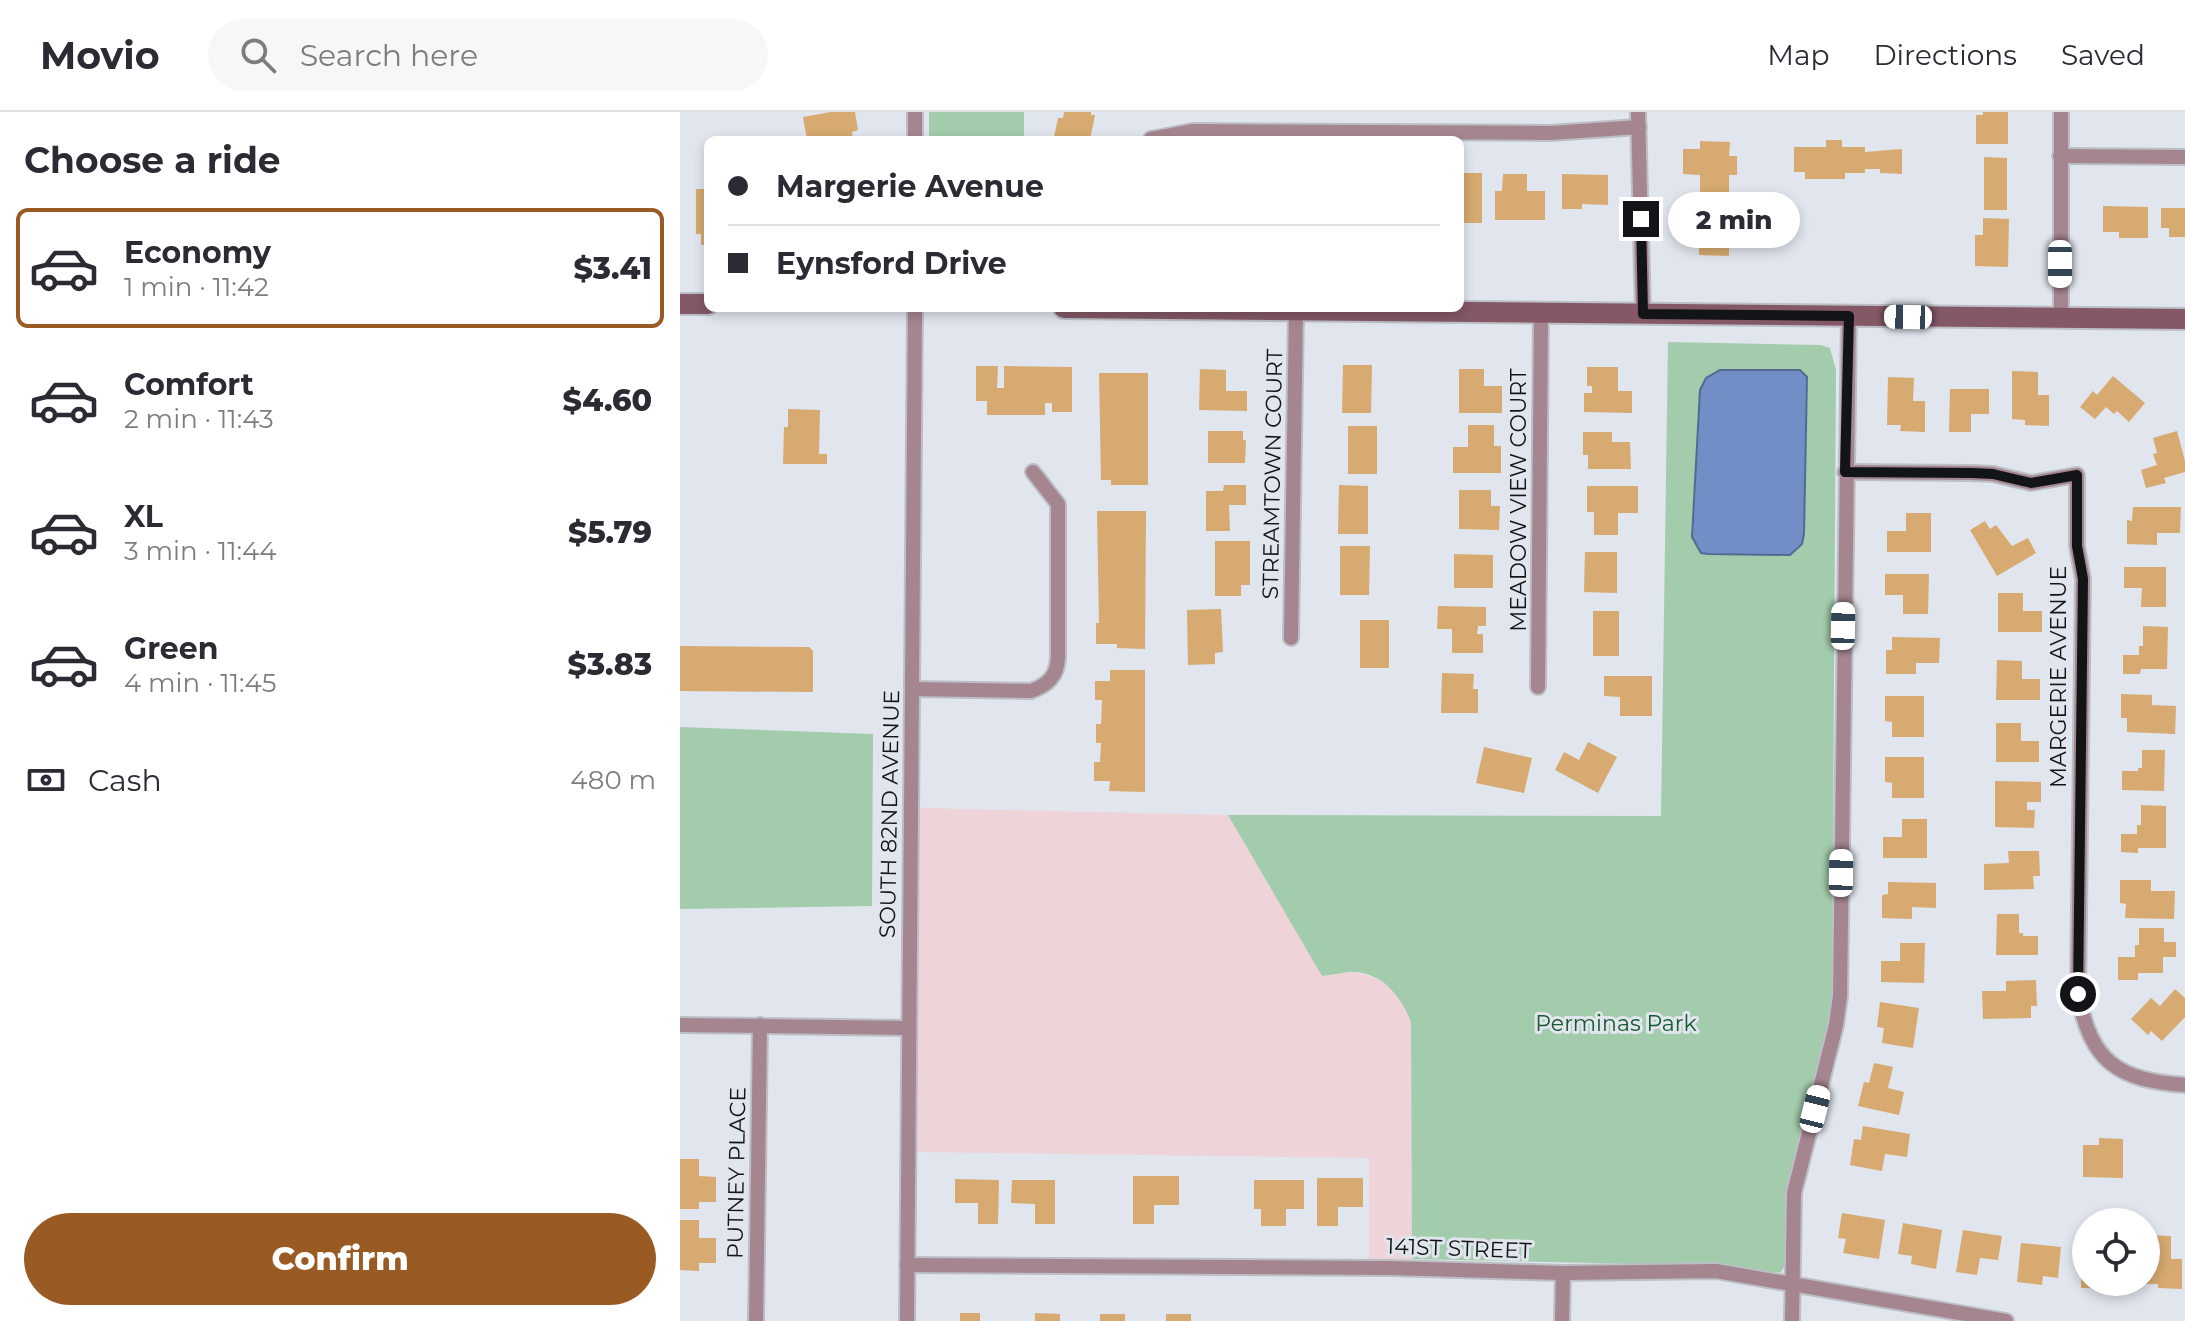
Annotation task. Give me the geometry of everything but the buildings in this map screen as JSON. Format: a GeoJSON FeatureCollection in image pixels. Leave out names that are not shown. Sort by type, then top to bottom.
{"type":"FeatureCollection","features":[{"type":"Feature","properties":{"kind":"main road"},"geometry":{"type":"LineString","coordinates":[[680,304],[704,304]]}},
{"type":"Feature","properties":{"kind":"main road"},"geometry":{"type":"LineString","coordinates":[[1459,312],[2185,319]]}},
{"type":"Feature","properties":{"kind":"street"},"geometry":{"type":"LineString","coordinates":[[915,112],[915,136]]}},
{"type":"Feature","properties":{"kind":"street"},"geometry":{"type":"LineString","coordinates":[[2061,112],[2061,318]]}},
{"type":"Feature","properties":{"kind":"street"},"geometry":{"type":"LineString","coordinates":[[1167,136],[1193,131],[1551,133],[1638,119],[1643,314]]}},
{"type":"Feature","properties":{"kind":"street"},"geometry":{"type":"LineString","coordinates":[[2060,156],[2185,157]]}},
{"type":"Feature","properties":{"kind":"street","name":"SOUTH 82ND AVENUE"},"geometry":{"type":"LineString","coordinates":[[907,1321],[915,312]]}},
{"type":"Feature","properties":{"kind":"street","name":"STREAMTOWN COURT"},"geometry":{"type":"LineString","coordinates":[[1291,638],[1296,312]]}},
{"type":"Feature","properties":{"kind":"street","name":"MEADOW VIEW COURT"},"geometry":{"type":"LineString","coordinates":[[1538,687],[1541,313]]}},
{"type":"Feature","properties":{"kind":"street"},"geometry":{"type":"LineString","coordinates":[[1792,1321],[1794,1193],[1836,1025],[1840,996],[1849,316]]}},
{"type":"Feature","properties":{"kind":"street"},"geometry":{"type":"LineString","coordinates":[[912,689],[1031,691],[1043,687],[1054,675],[1058,658],[1058,504],[1033,472]]}},
{"type":"Feature","properties":{"kind":"street","name":"MARGERIE AVENUE"},"geometry":{"type":"LineString","coordinates":[[1845,472],[1993,474],[2031,483],[2077,475],[2077,546],[2083,579],[2078,983],[2082,1014],[2089,1036],[2103,1059],[2123,1071],[2144,1078],[2185,1085]]}},
{"type":"Feature","properties":{"kind":"street"},"geometry":{"type":"LineString","coordinates":[[680,1025],[909,1028]]}},
{"type":"Feature","properties":{"kind":"street","name":"PUTNEY PLACE"},"geometry":{"type":"LineString","coordinates":[[756,1321],[760,1025]]}},
{"type":"Feature","properties":{"kind":"street","name":"141ST STREET"},"geometry":{"type":"LineString","coordinates":[[907,1265],[1390,1268],[1563,1273],[1716,1271],[2006,1321]]}},
{"type":"Feature","properties":{"kind":"street"},"geometry":{"type":"LineString","coordinates":[[1562,1321],[1563,1273]]}},
{"type":"Feature","properties":{"kind":"shaded area"},"geometry":{"type":"Polygon","coordinates":[[[918,808],[1228,815],[1322,975],[1352,972],[1371,976],[1392,988],[1404,1004],[1411,1022],[1412,1259],[1369,1260],[1369,1158],[917,1152],[918,808]]]}},
{"type":"Feature","properties":{"kind":"green space"},"geometry":{"type":"Polygon","coordinates":[[[929,112],[1024,112],[1024,136],[929,136],[929,112]]]}},
{"type":"Feature","properties":{"kind":"green space","name":"Perminas Park"},"geometry":{"type":"Polygon","coordinates":[[[1668,342],[1820,345],[1830,348],[1836,370],[1832,996],[1828,1028],[1789,1184],[1786,1263],[1781,1272],[1768,1273],[1728,1266],[1412,1259],[1411,1022],[1395,994],[1371,975],[1349,972],[1322,976],[1228,815],[1661,816],[1668,342]]]}},
{"type":"Feature","properties":{"kind":"green space"},"geometry":{"type":"Polygon","coordinates":[[[680,727],[873,734],[872,906],[680,909],[680,727]]]}},
{"type":"Feature","properties":{"kind":"water"},"geometry":{"type":"Polygon","coordinates":[[[1720,370],[1800,370],[1807,377],[1804,534],[1802,544],[1790,555],[1701,553],[1692,537],[1700,390],[1706,378],[1720,370]]]}},
{"type":"Feature","properties":{"kind":"route"},"geometry":{"type":"LineString","coordinates":[[1641,219],[1643,314],[1849,316],[1845,472],[1993,474],[2031,483],[2077,475],[2077,546],[2083,579],[2078,994]]}}]}
